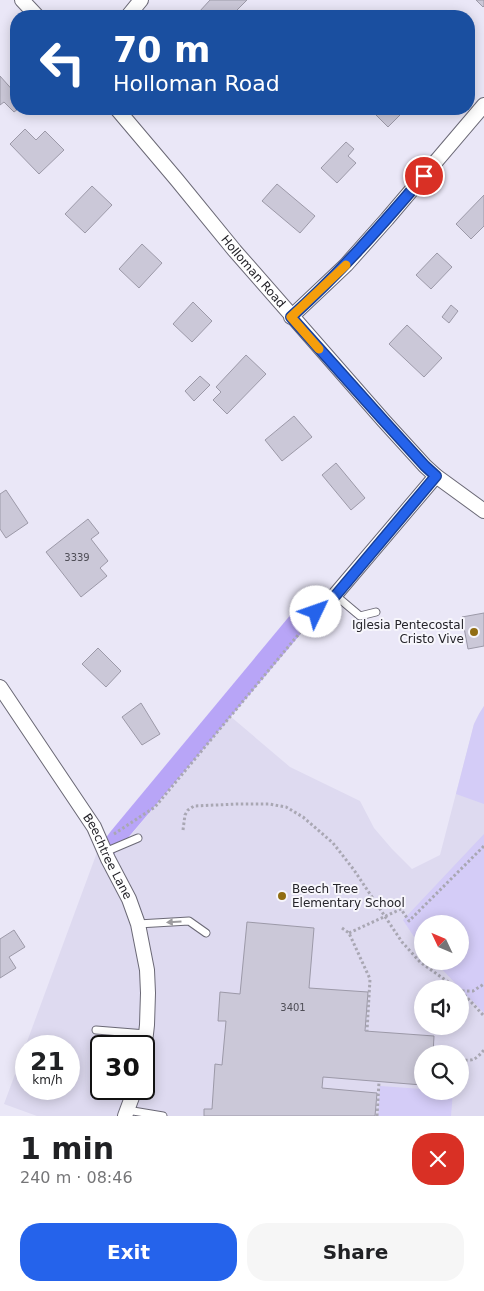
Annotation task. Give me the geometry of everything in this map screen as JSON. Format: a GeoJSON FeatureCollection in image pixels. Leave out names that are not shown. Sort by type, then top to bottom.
{"type":"FeatureCollection","features":[{"type":"Feature","properties":{"kind":"street"},"geometry":{"type":"LineString","coordinates":[[22,0],[31,10]]}},
{"type":"Feature","properties":{"kind":"street"},"geometry":{"type":"LineString","coordinates":[[133,10],[141,0]]}},
{"type":"Feature","properties":{"kind":"street"},"geometry":{"type":"LineString","coordinates":[[291,317],[346,265],[484,105]]}},
{"type":"Feature","properties":{"kind":"street","name":"Holloman Road"},"geometry":{"type":"LineString","coordinates":[[122,115],[291,317],[425,466],[484,511]]}},
{"type":"Feature","properties":{"kind":"street"},"geometry":{"type":"LineString","coordinates":[[316,612],[336,595],[436,476]]}},
{"type":"Feature","properties":{"kind":"street","name":"Beechtree Lane"},"geometry":{"type":"LineString","coordinates":[[0,688],[94,827],[130,899],[138,924],[147,970],[146,1034]]}},
{"type":"Feature","properties":{"kind":"street"},"geometry":{"type":"LineString","coordinates":[[126,1113],[131,1100]]}},
{"type":"Feature","properties":{"kind":"lane"},"geometry":{"type":"LineString","coordinates":[[336,595],[360,616],[376,612]]}},
{"type":"Feature","properties":{"kind":"lane"},"geometry":{"type":"LineString","coordinates":[[105,852],[138,838]]}},
{"type":"Feature","properties":{"kind":"lane"},"geometry":{"type":"LineString","coordinates":[[138,924],[189,921],[206,933]]}},
{"type":"Feature","properties":{"kind":"lane"},"geometry":{"type":"LineString","coordinates":[[96,1030],[146,1034]]}},
{"type":"Feature","properties":{"kind":"lane"},"geometry":{"type":"LineString","coordinates":[[126,1113],[162,1116]]}},
{"type":"Feature","properties":{"kind":"path"},"geometry":{"type":"LineString","coordinates":[[114,834],[155,807],[316,612]]}},
{"type":"Feature","properties":{"kind":"path"},"geometry":{"type":"LineString","coordinates":[[183,830],[185,816],[188,810],[194,806],[261,804],[286,807],[303,817],[333,843],[354,870],[402,942],[420,962],[446,980]]}},
{"type":"Feature","properties":{"kind":"path"},"geometry":{"type":"LineString","coordinates":[[349,933],[401,909],[409,921],[484,846]]}},
{"type":"Feature","properties":{"kind":"path"},"geometry":{"type":"LineString","coordinates":[[342,928],[349,933],[370,979],[367,1031]]}},
{"type":"Feature","properties":{"kind":"path"},"geometry":{"type":"LineString","coordinates":[[469,991],[473,991],[484,984]]}},
{"type":"Feature","properties":{"kind":"path"},"geometry":{"type":"LineString","coordinates":[[469,1000],[484,1016]]}},
{"type":"Feature","properties":{"kind":"path"},"geometry":{"type":"LineString","coordinates":[[469,1061],[475,1060],[484,1050]]}},
{"type":"Feature","properties":{"kind":"path"},"geometry":{"type":"LineString","coordinates":[[376,1116],[379,1082]]}},
{"type":"Feature","properties":{"kind":"shaded area"},"geometry":{"type":"Polygon","coordinates":[[[297,607],[315,617],[110,859],[99,847],[297,607]]]}},
{"type":"Feature","properties":{"kind":"shaded area","name":"Beech Tree Elementary School"},"geometry":{"type":"Polygon","coordinates":[[[484,706],[484,1116],[37,1116],[4,1104],[15,1074],[15,1100],[80,1100],[80,1035],[30,1035],[99,847],[111,859],[230,716],[290,767],[360,801],[374,828],[412,869],[440,855],[474,724],[484,706]]]}},
{"type":"Feature","properties":{"kind":"shaded area"},"geometry":{"type":"Polygon","coordinates":[[[484,706],[484,804],[456,794],[474,724],[484,706]]]}},
{"type":"Feature","properties":{"kind":"shaded area"},"geometry":{"type":"Polygon","coordinates":[[[484,834],[484,1013],[469,997],[469,980],[452,980],[443,970],[469,970],[469,915],[414,915],[414,937],[403,920],[484,834]]]}},
{"type":"Feature","properties":{"kind":"shaded area"},"geometry":{"type":"Polygon","coordinates":[[[380,1086],[414,1088],[414,1100],[452,1100],[451,1116],[378,1116],[380,1086]]]}},
{"type":"Feature","properties":{"kind":"building"},"geometry":{"type":"Polygon","coordinates":[[[210,0],[247,0],[237,10],[201,10],[210,0]]]}},
{"type":"Feature","properties":{"kind":"building"},"geometry":{"type":"Polygon","coordinates":[[[476,0],[484,0],[484,6],[483,7],[476,0]]]}},
{"type":"Feature","properties":{"kind":"building"},"geometry":{"type":"Polygon","coordinates":[[[0,76],[10,87],[10,108],[4,102],[0,105],[0,76]]]}},
{"type":"Feature","properties":{"kind":"building"},"geometry":{"type":"Polygon","coordinates":[[[376,115],[400,115],[388,127],[376,115]]]}},
{"type":"Feature","properties":{"kind":"building"},"geometry":{"type":"Polygon","coordinates":[[[25,129],[36,140],[45,131],[64,150],[39,174],[10,144],[25,129]]]}},
{"type":"Feature","properties":{"kind":"building"},"geometry":{"type":"Polygon","coordinates":[[[346,142],[354,149],[348,156],[356,163],[337,183],[321,168],[346,142]]]}},
{"type":"Feature","properties":{"kind":"building"},"geometry":{"type":"Polygon","coordinates":[[[277,184],[315,216],[300,233],[262,201],[277,184]]]}},
{"type":"Feature","properties":{"kind":"building"},"geometry":{"type":"Polygon","coordinates":[[[92,186],[112,205],[85,233],[65,214],[92,186]]]}},
{"type":"Feature","properties":{"kind":"building"},"geometry":{"type":"Polygon","coordinates":[[[484,195],[484,226],[471,239],[456,224],[484,195]]]}},
{"type":"Feature","properties":{"kind":"building"},"geometry":{"type":"Polygon","coordinates":[[[142,244],[162,263],[139,288],[119,269],[142,244]]]}},
{"type":"Feature","properties":{"kind":"building"},"geometry":{"type":"Polygon","coordinates":[[[437,253],[452,267],[431,289],[416,275],[437,253]]]}},
{"type":"Feature","properties":{"kind":"building"},"geometry":{"type":"Polygon","coordinates":[[[193,302],[212,321],[192,342],[173,324],[193,302]]]}},
{"type":"Feature","properties":{"kind":"building"},"geometry":{"type":"Polygon","coordinates":[[[451,305],[458,311],[449,323],[442,317],[451,305]]]}},
{"type":"Feature","properties":{"kind":"building"},"geometry":{"type":"Polygon","coordinates":[[[407,325],[442,358],[424,377],[389,344],[407,325]]]}},
{"type":"Feature","properties":{"kind":"building"},"geometry":{"type":"Polygon","coordinates":[[[246,355],[266,374],[227,414],[213,400],[221,392],[216,387],[246,355]]]}},
{"type":"Feature","properties":{"kind":"building"},"geometry":{"type":"Polygon","coordinates":[[[200,376],[210,385],[194,401],[185,391],[200,376]]]}},
{"type":"Feature","properties":{"kind":"building"},"geometry":{"type":"Polygon","coordinates":[[[294,416],[312,437],[282,461],[265,440],[294,416]]]}},
{"type":"Feature","properties":{"kind":"building"},"geometry":{"type":"Polygon","coordinates":[[[336,463],[365,498],[351,510],[322,475],[336,463]]]}},
{"type":"Feature","properties":{"kind":"building"},"geometry":{"type":"Polygon","coordinates":[[[6,490],[28,523],[6,538],[0,529],[0,494],[6,490]]]}},
{"type":"Feature","properties":{"kind":"building"},"geometry":{"type":"Polygon","coordinates":[[[88,519],[99,533],[91,539],[108,561],[100,568],[107,576],[81,597],[46,552],[88,519]]]}},
{"type":"Feature","properties":{"kind":"building","name":"Iglesia Pentecostal Cristo Vive"},"geometry":{"type":"Polygon","coordinates":[[[484,613],[484,646],[468,649],[462,617],[484,613]]]}},
{"type":"Feature","properties":{"kind":"building"},"geometry":{"type":"Polygon","coordinates":[[[98,648],[121,671],[106,687],[82,664],[98,648]]]}},
{"type":"Feature","properties":{"kind":"building"},"geometry":{"type":"Polygon","coordinates":[[[141,703],[160,734],[142,745],[122,717],[141,703]]]}},
{"type":"Feature","properties":{"kind":"building"},"geometry":{"type":"Polygon","coordinates":[[[247,922],[314,928],[309,988],[368,992],[365,1031],[434,1036],[434,1045],[414,1045],[414,1084],[323,1077],[322,1088],[377,1093],[375,1116],[204,1116],[204,1109],[212,1109],[215,1064],[222,1065],[226,1021],[218,1021],[220,992],[240,994],[247,922]]]}},
{"type":"Feature","properties":{"kind":"building"},"geometry":{"type":"Polygon","coordinates":[[[14,930],[25,947],[9,957],[16,968],[0,978],[0,939],[14,930]]]}},
{"type":"Feature","properties":{"kind":"slow traffic"},"geometry":{"type":"LineString","coordinates":[[319,349],[291,317],[346,265]]}},
{"type":"Feature","properties":{"kind":"place","name":"Iglesia Pentecostal Cristo Vive"},"geometry":{"type":"Point","coordinates":[474,632]}},
{"type":"Feature","properties":{"kind":"place","name":"Beech Tree Elementary School"},"geometry":{"type":"Point","coordinates":[282,896]}},
{"type":"Feature","properties":{"kind":"route"},"geometry":{"type":"LineString","coordinates":[[316,612],[336,595],[436,476],[291,317],[346,265],[424,176]]}}]}
